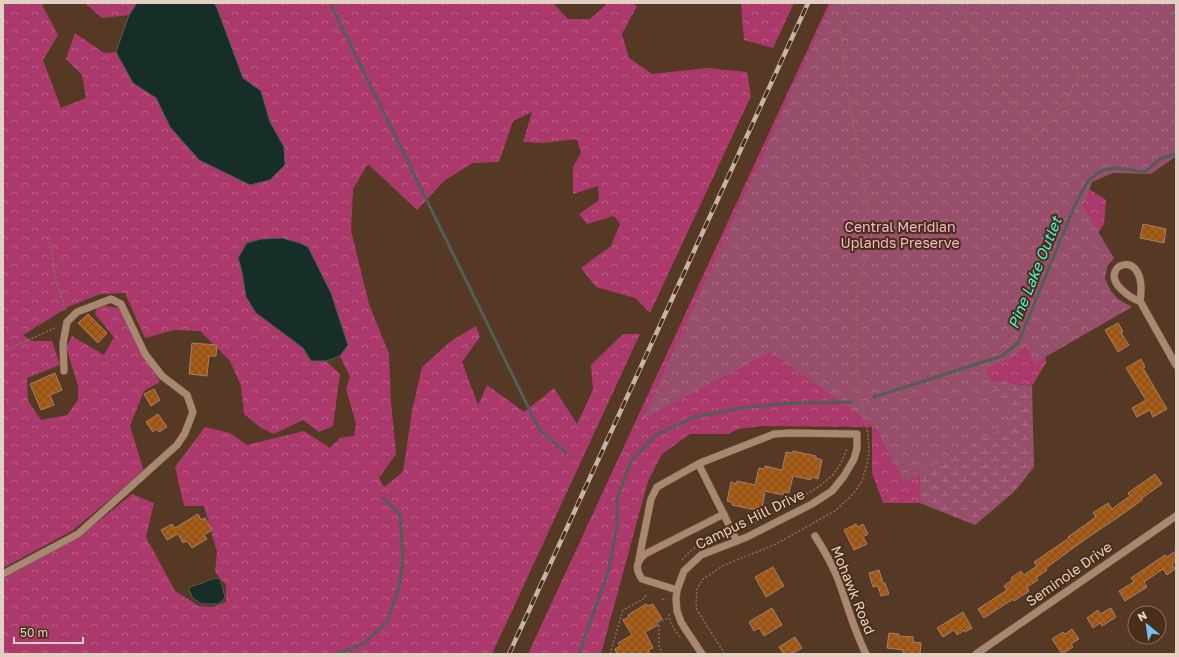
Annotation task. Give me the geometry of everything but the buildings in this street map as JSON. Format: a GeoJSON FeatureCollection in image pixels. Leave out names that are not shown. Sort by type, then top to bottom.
{"type":"FeatureCollection","features":[{"type":"Feature","properties":{"kind":"street"},"geometry":{"type":"LineString","coordinates":[[1140,301],[1128,296],[1115,282],[1115,270],[1120,266],[1125,264],[1131,265],[1136,269],[1140,277],[1142,290],[1140,301],[1176,365]]}},
{"type":"Feature","properties":{"kind":"street"},"geometry":{"type":"LineString","coordinates":[[3,574],[78,534],[177,445],[185,433],[193,412],[187,394],[162,376],[145,354],[121,304],[111,299],[77,312],[67,322],[63,343],[64,370]]}},
{"type":"Feature","properties":{"kind":"street","name":"Campus Hill Drive"},"geometry":{"type":"LineString","coordinates":[[700,463],[774,434],[857,434],[857,448],[854,459],[844,476],[832,491],[812,504],[748,537],[701,555],[684,571],[677,590],[676,606],[681,622],[702,654]]}},
{"type":"Feature","properties":{"kind":"street"},"geometry":{"type":"LineString","coordinates":[[677,590],[642,579],[637,567],[652,499],[657,487],[700,463],[700,467],[738,541]]}},
{"type":"Feature","properties":{"kind":"street"},"geometry":{"type":"LineString","coordinates":[[639,559],[645,554],[724,514]]}},
{"type":"Feature","properties":{"kind":"street","name":"Seminole Drive"},"geometry":{"type":"LineString","coordinates":[[976,654],[1176,516]]}},
{"type":"Feature","properties":{"kind":"street","name":"Mohawk Road"},"geometry":{"type":"LineString","coordinates":[[815,536],[838,578],[854,628],[866,654]]}},
{"type":"Feature","properties":{"kind":"path"},"geometry":{"type":"LineString","coordinates":[[726,654],[697,610],[697,589],[703,579],[724,565],[774,545],[835,511],[853,494],[862,481],[868,464],[868,435],[857,372],[856,344],[859,274],[868,253],[872,232],[850,107],[840,28],[853,3]]}},
{"type":"Feature","properties":{"kind":"path"},"geometry":{"type":"LineString","coordinates":[[957,3],[986,49],[1005,94],[1037,138],[1056,110],[1067,101],[1082,67]]}},
{"type":"Feature","properties":{"kind":"path"},"geometry":{"type":"LineString","coordinates":[[3,353],[67,322],[66,309],[56,281],[49,238]]}},
{"type":"Feature","properties":{"kind":"path"},"geometry":{"type":"LineString","coordinates":[[610,654],[623,610],[645,598],[646,594]]}},
{"type":"Feature","properties":{"kind":"path"},"geometry":{"type":"LineString","coordinates":[[662,599],[669,600]]}},
{"type":"Feature","properties":{"kind":"path"},"geometry":{"type":"LineString","coordinates":[[663,654],[659,647],[658,622],[670,619]]}},
{"type":"Feature","properties":{"kind":"green space"},"geometry":{"type":"Polygon","coordinates":[[[3,3],[41,3],[58,35],[43,60],[61,108],[86,98],[82,75],[66,59],[75,33],[104,53],[116,52],[133,83],[156,98],[170,127],[284,147],[270,122],[261,91],[243,78],[214,3],[553,3],[568,19],[590,19],[608,3],[631,3],[637,6],[622,34],[629,58],[652,74],[707,68],[747,72],[751,96],[650,313],[635,298],[596,287],[581,268],[611,246],[620,224],[614,216],[587,224],[579,214],[599,200],[598,186],[573,194],[573,167],[581,153],[577,139],[543,143],[523,142],[532,112],[513,121],[499,162],[473,163],[445,180],[417,210],[368,164],[353,189],[351,230],[369,304],[389,354],[391,402],[396,454],[379,478],[384,487],[403,472],[412,411],[422,367],[451,341],[476,326],[480,337],[462,362],[478,405],[487,385],[524,412],[554,388],[577,424],[593,390],[591,365],[623,334],[640,334],[492,654],[3,654],[3,577],[78,538],[132,494],[154,503],[146,537],[175,591],[199,606],[213,607],[226,602],[226,585],[215,572],[217,552],[204,506],[184,506],[175,467],[205,427],[230,433],[247,445],[304,431],[330,448],[340,438],[354,436],[356,424],[346,389],[350,377],[340,356],[348,345],[331,293],[308,247],[261,239],[246,243],[238,258],[256,313],[303,348],[311,360],[326,361],[340,374],[333,426],[319,432],[303,420],[274,434],[261,428],[244,414],[241,386],[230,361],[200,331],[174,330],[145,338],[125,293],[100,294],[70,306],[23,335],[32,341],[52,341],[60,365],[27,378],[28,401],[41,420],[67,415],[78,400],[78,386],[66,347],[72,336],[104,355],[114,337],[95,314],[98,305],[122,308],[132,332],[160,382],[144,391],[130,426],[144,471],[72,531],[3,568],[3,3]]]}},
{"type":"Feature","properties":{"kind":"green space"},"geometry":{"type":"Polygon","coordinates":[[[85,3],[137,3],[129,15],[102,18],[85,3]]]}},
{"type":"Feature","properties":{"kind":"green space"},"geometry":{"type":"Polygon","coordinates":[[[741,3],[794,3],[773,48],[744,40],[741,3]]]}},
{"type":"Feature","properties":{"kind":"green space","name":"Central Meridian Uplands Preserve"},"geometry":{"type":"Polygon","coordinates":[[[829,3],[1176,3],[1176,21],[1078,182],[1106,200],[1104,224],[1074,274],[1045,334],[1046,363],[1032,386],[989,380],[918,376],[920,503],[883,503],[872,473],[872,427],[762,426],[738,429],[729,434],[690,434],[662,454],[648,481],[601,654],[528,654],[829,3]]]}},
{"type":"Feature","properties":{"kind":"green space","name":"Central Meridian Uplands Preserve"},"geometry":{"type":"Polygon","coordinates":[[[832,3],[1176,3],[1176,156],[1151,174],[1113,173],[1092,182],[1083,207],[1114,258],[1107,267],[1105,279],[1111,291],[1118,299],[1132,307],[1035,363],[1025,345],[1013,357],[985,370],[1014,422],[904,482],[874,425],[770,352],[642,420],[832,3]]]}},
{"type":"Feature","properties":{"kind":"green space"},"geometry":{"type":"Polygon","coordinates":[[[918,376],[989,380],[1032,386],[1034,467],[1014,492],[975,525],[920,503],[918,376]]]}},
{"type":"Feature","properties":{"kind":"water"},"geometry":{"type":"Polygon","coordinates":[[[137,3],[214,3],[243,78],[261,91],[270,122],[284,147],[285,165],[270,180],[250,185],[199,160],[170,127],[156,98],[133,83],[116,52],[129,15],[137,3]]]}},
{"type":"Feature","properties":{"kind":"water"},"geometry":{"type":"Polygon","coordinates":[[[282,238],[308,247],[331,293],[348,345],[340,356],[326,361],[311,361],[303,348],[256,313],[246,297],[238,258],[247,243],[261,239],[282,238]]]}},
{"type":"Feature","properties":{"kind":"water"},"geometry":{"type":"Polygon","coordinates":[[[219,578],[225,598],[218,604],[201,604],[192,597],[189,589],[191,586],[219,578]]]}},
{"type":"Feature","properties":{"kind":"waterway"},"geometry":{"type":"LineString","coordinates":[[330,3],[539,429],[566,453]]}},
{"type":"Feature","properties":{"kind":"waterway","name":"Pine Lake Outlet"},"geometry":{"type":"LineString","coordinates":[[874,397],[1002,356],[1018,343],[1075,205],[1088,181],[1102,170],[1117,168],[1145,172],[1160,159],[1176,154]]}},
{"type":"Feature","properties":{"kind":"waterway","name":"Pine Lake Outlet"},"geometry":{"type":"LineString","coordinates":[[579,654],[609,569],[617,526],[617,499],[631,461],[656,435],[694,417],[748,407],[795,403],[851,402]]}},
{"type":"Feature","properties":{"kind":"waterway"},"geometry":{"type":"LineString","coordinates":[[336,654],[363,644],[387,622],[400,583],[403,557],[400,514],[383,498]]}},
{"type":"Feature","properties":{"kind":"railway"},"geometry":{"type":"LineString","coordinates":[[509,654],[808,3]]}}]}
